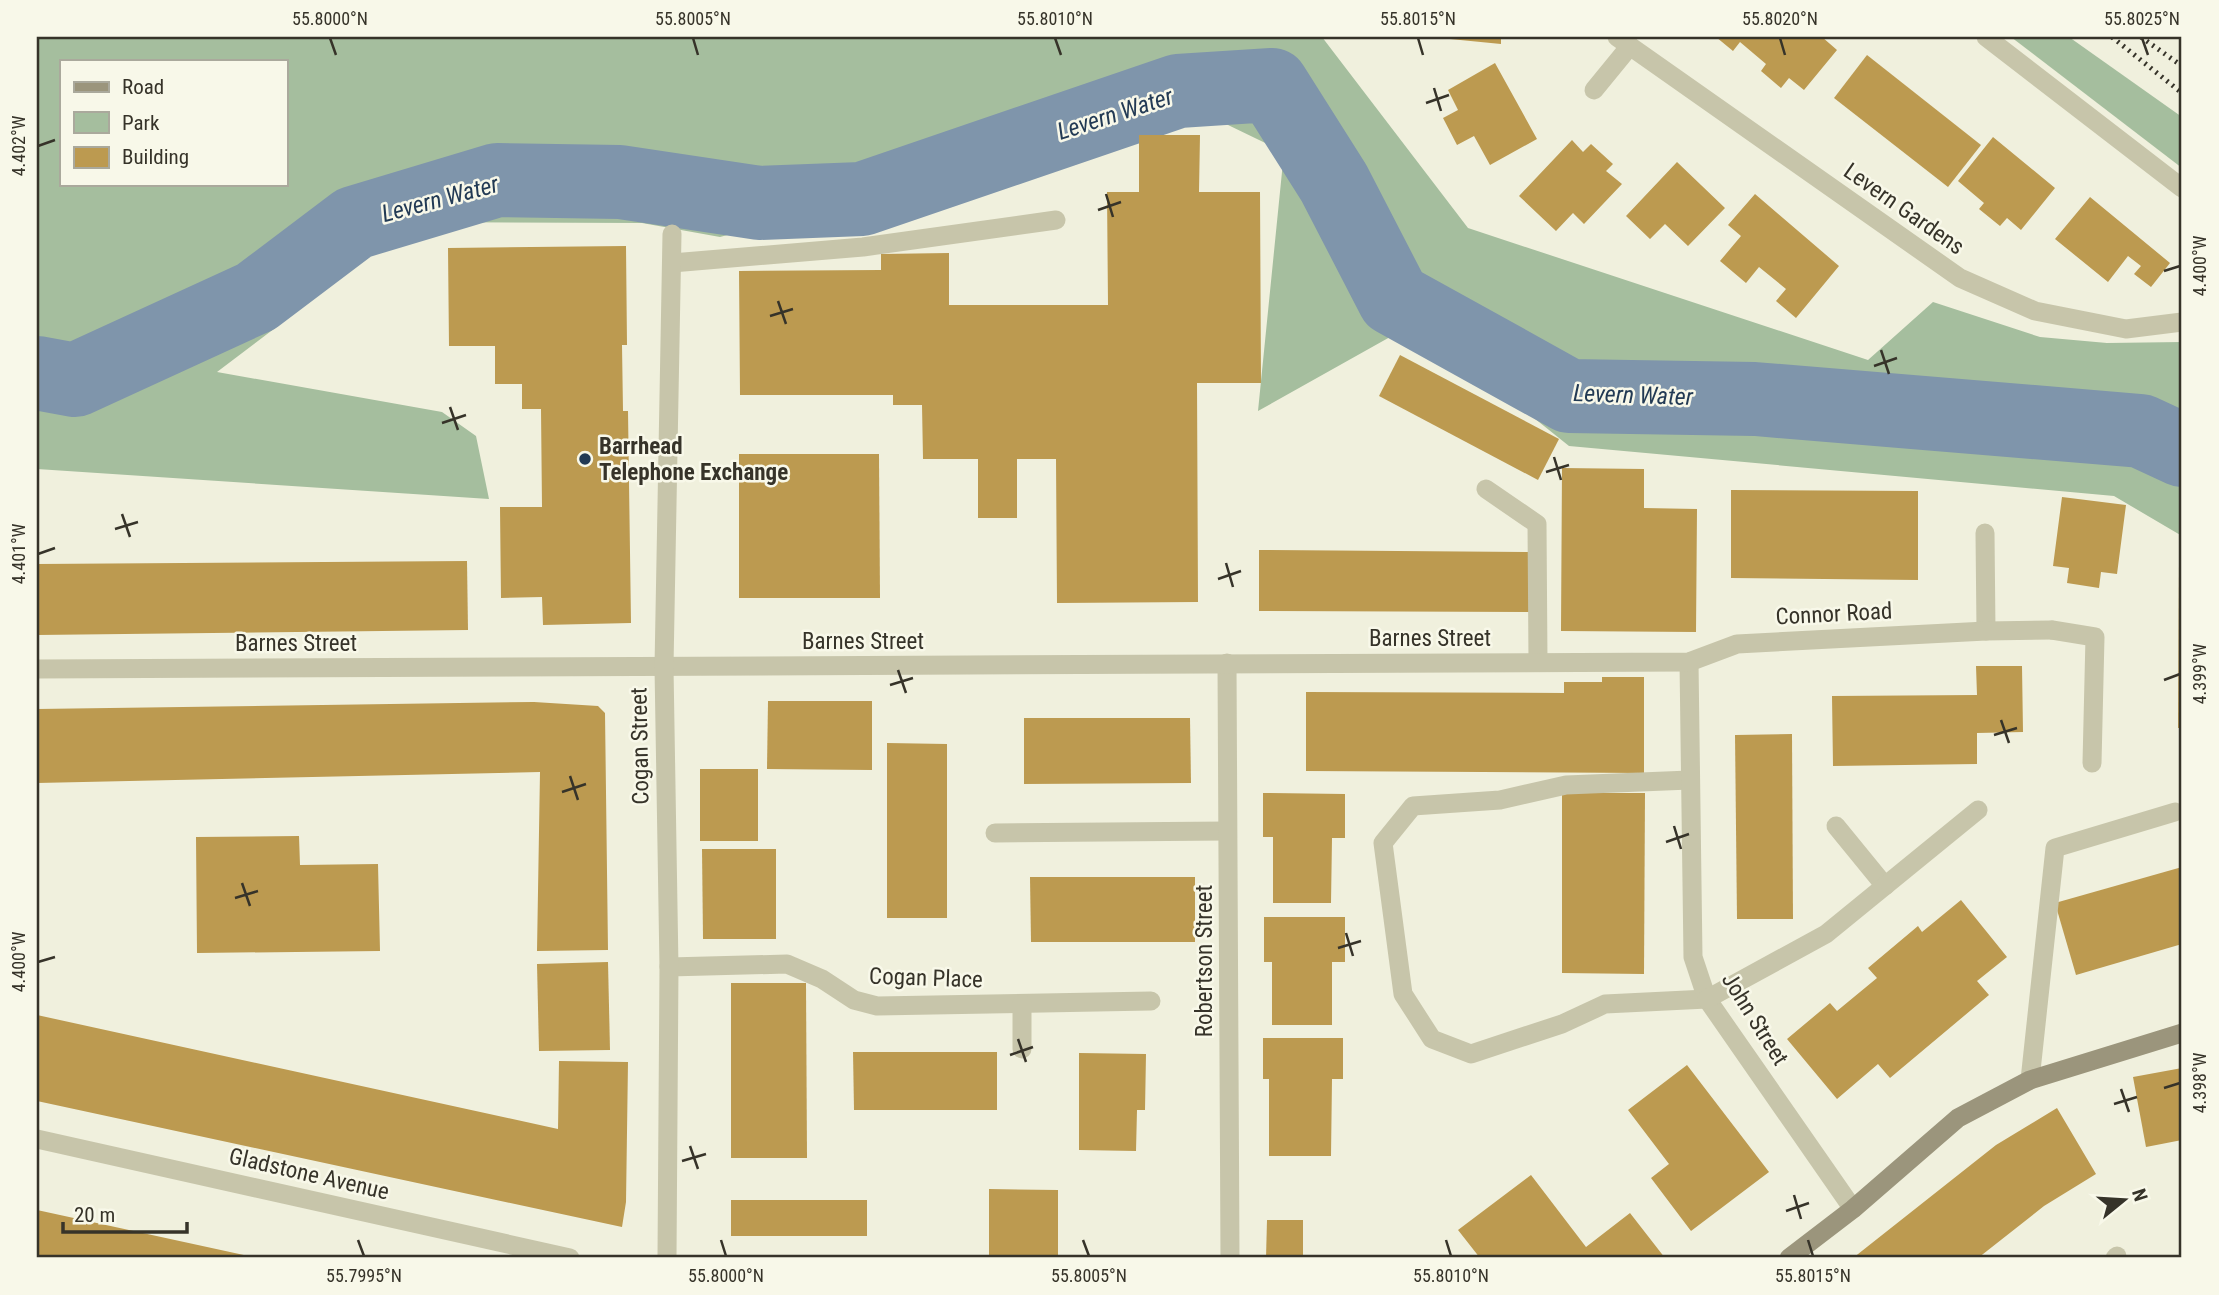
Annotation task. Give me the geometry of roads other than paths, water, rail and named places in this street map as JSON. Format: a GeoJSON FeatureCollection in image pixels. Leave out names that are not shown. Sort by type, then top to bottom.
{"type":"FeatureCollection","features":[{"type":"Feature","properties":{"kind":"main road"},"geometry":{"type":"LineString","coordinates":[[1789,1258],[1853,1209],[1958,1118],[2030,1080],[2182,1033]]}},
{"type":"Feature","properties":{"kind":"street"},"geometry":{"type":"LineString","coordinates":[[1986,37],[2182,188]]}},
{"type":"Feature","properties":{"kind":"street","name":"Levern Gardens"},"geometry":{"type":"LineString","coordinates":[[1594,90],[1624,42],[1960,278],[2035,311],[2126,329],[2182,322]]}},
{"type":"Feature","properties":{"kind":"street"},"geometry":{"type":"LineString","coordinates":[[672,263],[863,247],[1056,220]]}},
{"type":"Feature","properties":{"kind":"street","name":"Cogan Street"},"geometry":{"type":"LineString","coordinates":[[667,1258],[669,967],[664,667],[672,234]]}},
{"type":"Feature","properties":{"kind":"street"},"geometry":{"type":"LineString","coordinates":[[1486,489],[1537,524],[1538,662]]}},
{"type":"Feature","properties":{"kind":"street"},"geometry":{"type":"LineString","coordinates":[[1985,533],[1986,631]]}},
{"type":"Feature","properties":{"kind":"street","name":"Connor Road"},"geometry":{"type":"LineString","coordinates":[[1689,662],[1737,644],[1986,631],[2052,630],[2084,634],[2095,637],[2092,763]]}},
{"type":"Feature","properties":{"kind":"street","name":"Barnes Street"},"geometry":{"type":"LineString","coordinates":[[37,668],[1689,662]]}},
{"type":"Feature","properties":{"kind":"street","name":"John Street"},"geometry":{"type":"LineString","coordinates":[[1689,662],[1693,957],[1707,999],[1853,1209]]}},
{"type":"Feature","properties":{"kind":"street","name":"Robertson Street"},"geometry":{"type":"LineString","coordinates":[[1227,663],[1230,1258]]}},
{"type":"Feature","properties":{"kind":"street"},"geometry":{"type":"LineString","coordinates":[[1690,780],[1566,785],[1500,800],[1413,806],[1383,843],[1403,994],[1432,1039],[1471,1054],[1562,1024],[1605,1004],[1707,999],[1826,934],[1978,810]]}},
{"type":"Feature","properties":{"kind":"street"},"geometry":{"type":"LineString","coordinates":[[2030,1080],[2055,848],[2175,812]]}},
{"type":"Feature","properties":{"kind":"street"},"geometry":{"type":"LineString","coordinates":[[1836,825],[1885,886]]}},
{"type":"Feature","properties":{"kind":"street"},"geometry":{"type":"LineString","coordinates":[[995,833],[1227,831]]}},
{"type":"Feature","properties":{"kind":"street","name":"Cogan Place"},"geometry":{"type":"LineString","coordinates":[[669,967],[787,964],[822,979],[854,1000],[877,1006],[1151,1001]]}},
{"type":"Feature","properties":{"kind":"street"},"geometry":{"type":"LineString","coordinates":[[1022,1004],[1023,1049]]}},
{"type":"Feature","properties":{"kind":"street","name":"Gladstone Avenue"},"geometry":{"type":"LineString","coordinates":[[37,1139],[570,1258]]}},
{"type":"Feature","properties":{"kind":"waterway","name":"Levern Water"},"geometry":{"type":"LineString","coordinates":[[37,373],[75,380],[256,297],[354,223],[497,180],[620,182],[759,203],[862,199],[1178,91],[1272,85],[1334,183],[1394,299],[1569,396],[1755,399],[2141,431],[2182,450]]}},
{"type":"Feature","properties":{"kind":"railway"},"geometry":{"type":"LineString","coordinates":[[2112,37],[2182,93]]}},
{"type":"Feature","properties":{"kind":"railway"},"geometry":{"type":"LineString","coordinates":[[2141,37],[2182,66]]}},
{"type":"Feature","properties":{"kind":"place","name":"Barrhead Telephone Exchange"},"geometry":{"type":"Point","coordinates":[585,459]}}]}
